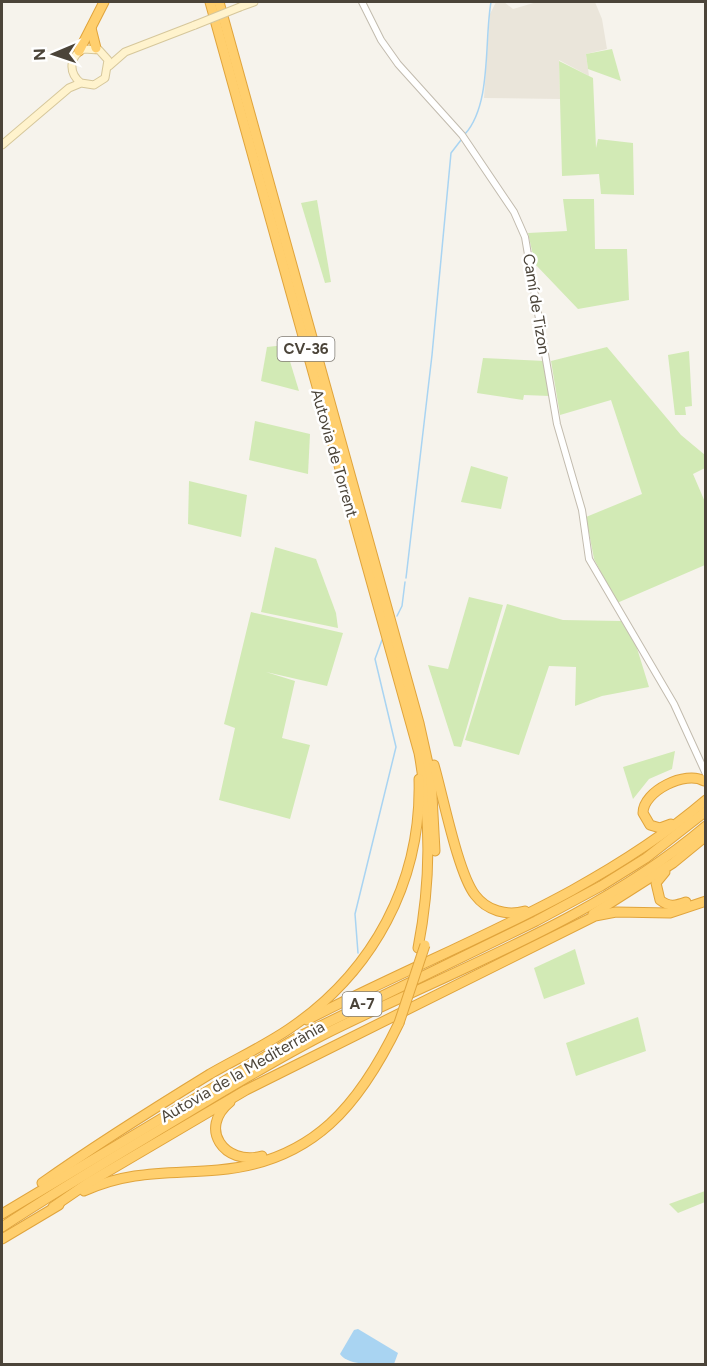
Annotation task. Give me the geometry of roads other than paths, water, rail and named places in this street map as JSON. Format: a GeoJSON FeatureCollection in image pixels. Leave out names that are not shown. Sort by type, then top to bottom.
{"type":"FeatureCollection","features":[{"type":"Feature","properties":{"kind":"highway"},"geometry":{"type":"LineString","coordinates":[[79,51],[104,2]]}},
{"type":"Feature","properties":{"kind":"highway","name":"Autovia de Torrent"},"geometry":{"type":"LineString","coordinates":[[208,2],[404,697]]}},
{"type":"Feature","properties":{"kind":"highway","name":"Autovia de Torrent"},"geometry":{"type":"LineString","coordinates":[[220,2],[400,650]]}},
{"type":"Feature","properties":{"kind":"highway"},"geometry":{"type":"LineString","coordinates":[[91,24],[91,35],[99,50]]}},
{"type":"Feature","properties":{"kind":"highway"},"geometry":{"type":"LineString","coordinates":[[400,650],[405,660],[469,886],[480,901],[501,912],[518,913],[544,904]]}},
{"type":"Feature","properties":{"kind":"highway"},"geometry":{"type":"LineString","coordinates":[[53,1207],[104,1182],[127,1176],[249,1165],[277,1157],[308,1141],[333,1122],[355,1100],[369,1081],[396,1024],[422,947],[434,885],[435,809],[427,755],[400,650]]}},
{"type":"Feature","properties":{"kind":"highway"},"geometry":{"type":"LineString","coordinates":[[404,697],[419,753],[428,822],[428,892],[422,947]]}},
{"type":"Feature","properties":{"kind":"highway"},"geometry":{"type":"LineString","coordinates":[[289,1029],[333,994],[355,970],[389,920],[403,887],[416,839],[419,797],[417,758],[404,697]]}},
{"type":"Feature","properties":{"kind":"highway"},"geometry":{"type":"LineString","coordinates":[[681,820],[666,827],[655,827],[647,822],[643,807],[649,797],[686,777],[705,780]]}},
{"type":"Feature","properties":{"kind":"highway"},"geometry":{"type":"LineString","coordinates":[[20,1202],[26,1194],[90,1148],[289,1029],[544,904],[629,857],[705,800]]}},
{"type":"Feature","properties":{"kind":"highway","name":"Autovia de la Mediterrània"},"geometry":{"type":"LineString","coordinates":[[2,1214],[306,1032],[536,921],[600,886],[646,858],[705,811]]}},
{"type":"Feature","properties":{"kind":"highway","name":"Autovia de la Mediterrània"},"geometry":{"type":"LineString","coordinates":[[2,1227],[293,1051],[544,930],[606,896],[654,866],[705,825]]}},
{"type":"Feature","properties":{"kind":"highway"},"geometry":{"type":"LineString","coordinates":[[705,836],[673,864],[656,883],[660,900],[667,905],[677,906],[705,895]]}},
{"type":"Feature","properties":{"kind":"highway"},"geometry":{"type":"LineString","coordinates":[[555,936],[673,864]]}},
{"type":"Feature","properties":{"kind":"highway"},"geometry":{"type":"LineString","coordinates":[[2,1239],[166,1137],[252,1088],[351,1036],[595,916],[616,912],[670,913],[705,901]]}},
{"type":"Feature","properties":{"kind":"highway"},"geometry":{"type":"LineString","coordinates":[[252,1088],[222,1109],[217,1121],[216,1135],[222,1146],[228,1153],[242,1158],[275,1152],[304,1137],[327,1120],[364,1078],[396,1024]]}},
{"type":"Feature","properties":{"kind":"main road"},"geometry":{"type":"LineString","coordinates":[[2,145],[69,88],[81,83],[94,85],[100,82],[108,72],[109,66],[125,52],[254,2]]}},
{"type":"Feature","properties":{"kind":"main road"},"geometry":{"type":"LineString","coordinates":[[99,50],[109,66]]}},
{"type":"Feature","properties":{"kind":"main road"},"geometry":{"type":"LineString","coordinates":[[69,88],[73,74],[72,61],[79,51],[125,52]]}},
{"type":"Feature","properties":{"kind":"main road"},"geometry":{"type":"LineString","coordinates":[[73,74],[81,83]]}},
{"type":"Feature","properties":{"kind":"street","name":"Camí de Tizon"},"geometry":{"type":"LineString","coordinates":[[363,2],[381,40],[398,64],[462,135],[514,212],[525,237],[557,424],[582,510],[589,559],[636,639],[705,780]]}},
{"type":"Feature","properties":{"kind":"water"},"geometry":{"type":"Polygon","coordinates":[[[358,1329],[398,1353],[394,1364],[364,1364],[344,1358],[340,1354],[354,1330],[358,1329]]]}},
{"type":"Feature","properties":{"kind":"waterway"},"geometry":{"type":"LineString","coordinates":[[465,134],[474,121],[483,89],[491,2]]}},
{"type":"Feature","properties":{"kind":"waterway"},"geometry":{"type":"LineString","coordinates":[[406,578],[432,355],[451,153],[461,140]]}},
{"type":"Feature","properties":{"kind":"waterway"},"geometry":{"type":"LineString","coordinates":[[397,616],[402,606],[405,582]]}},
{"type":"Feature","properties":{"kind":"waterway"},"geometry":{"type":"LineString","coordinates":[[358,953],[355,914],[396,747],[375,659],[382,640]]}}]}
